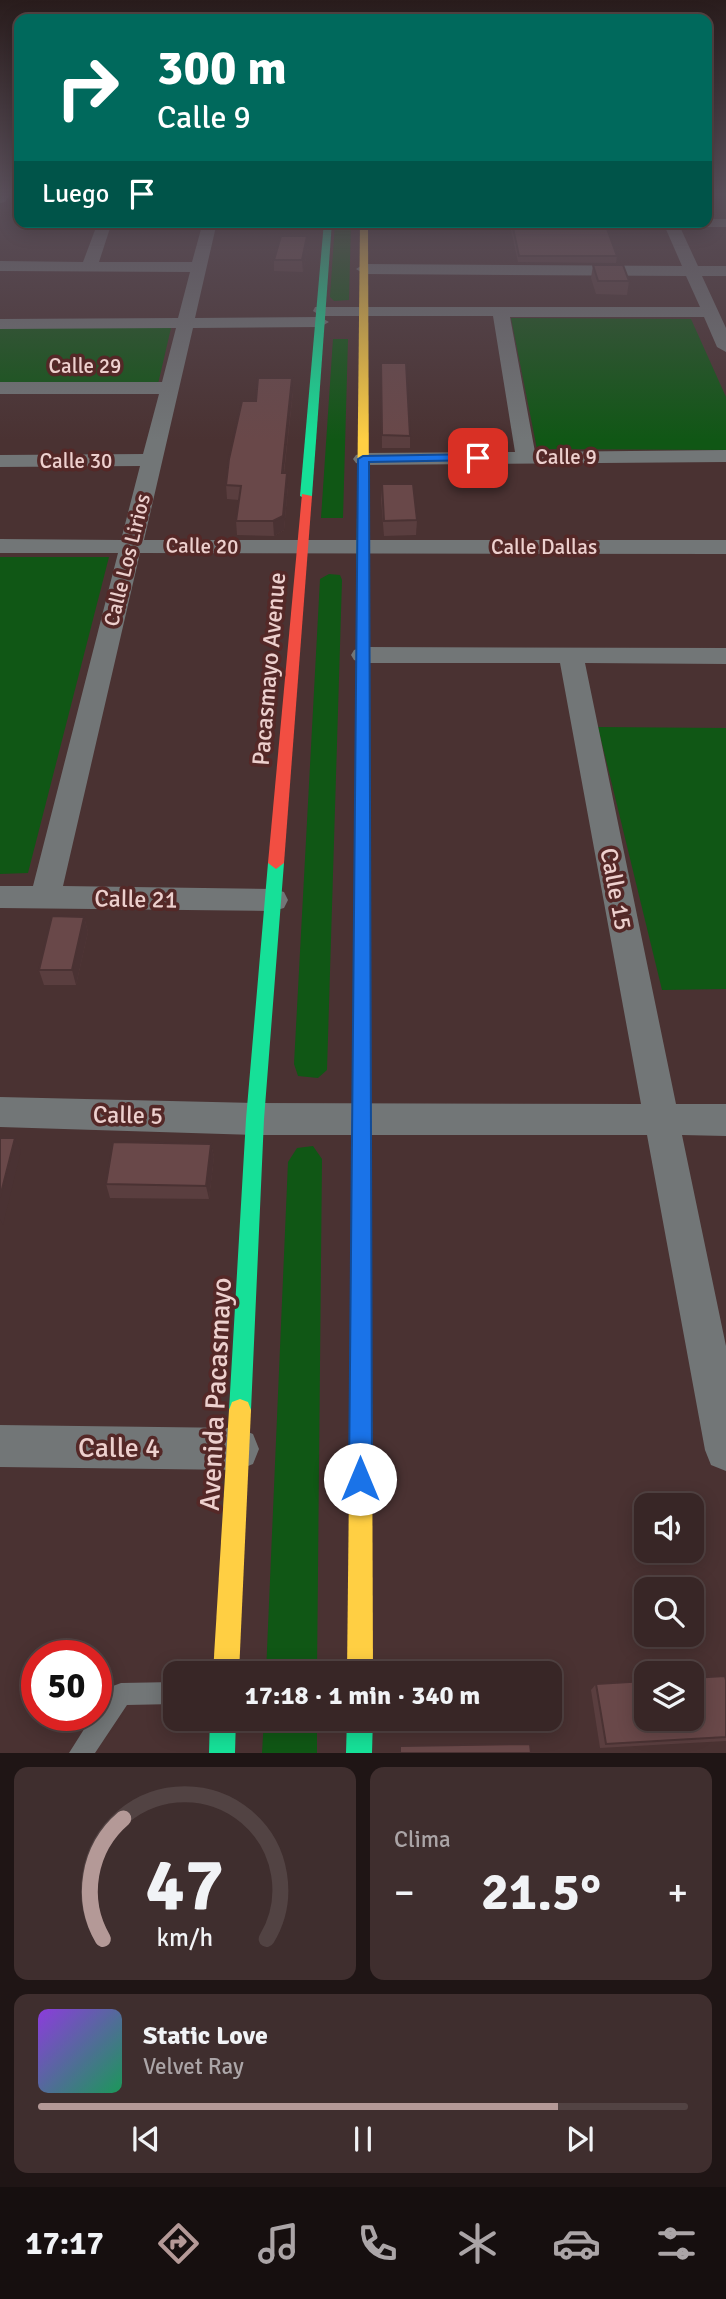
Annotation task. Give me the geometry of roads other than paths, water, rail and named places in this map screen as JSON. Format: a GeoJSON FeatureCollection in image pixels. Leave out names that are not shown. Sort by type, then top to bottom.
{"type":"FeatureCollection","features":[{"type":"Feature","properties":{"kind":"main road","name":"Pacasmayo Avenue"},"geometry":{"type":"LineString","coordinates":[[256,1119],[325,277]]}},
{"type":"Feature","properties":{"kind":"main road"},"geometry":{"type":"LineString","coordinates":[[360,1661],[363,459],[358,329],[363,310],[363,277]]}},
{"type":"Feature","properties":{"kind":"main road","name":"Avenida Pacasmayo"},"geometry":{"type":"LineString","coordinates":[[227,1661],[256,1119]]}},
{"type":"Feature","properties":{"kind":"main road"},"geometry":{"type":"LineString","coordinates":[[222,1753],[223,1731]]}},
{"type":"Feature","properties":{"kind":"main road"},"geometry":{"type":"LineString","coordinates":[[359,1753],[360,1731]]}},
{"type":"Feature","properties":{"kind":"street","name":"Calle Los Lirios"},"geometry":{"type":"LineString","coordinates":[[45,898],[197,277]]}},
{"type":"Feature","properties":{"kind":"street"},"geometry":{"type":"LineString","coordinates":[[695,277],[724,337]]}},
{"type":"Feature","properties":{"kind":"street"},"geometry":{"type":"LineString","coordinates":[[0,324],[323,323],[363,310],[710,312]]}},
{"type":"Feature","properties":{"kind":"street"},"geometry":{"type":"LineString","coordinates":[[501,311],[526,457]]}},
{"type":"Feature","properties":{"kind":"street","name":"Calle 29"},"geometry":{"type":"LineString","coordinates":[[0,388],[169,388]]}},
{"type":"Feature","properties":{"kind":"street","name":"Calle 9"},"geometry":{"type":"LineString","coordinates":[[363,459],[726,456]]}},
{"type":"Feature","properties":{"kind":"street","name":"Calle 30"},"geometry":{"type":"LineString","coordinates":[[0,461],[152,460]]}},
{"type":"Feature","properties":{"kind":"street","name":"Calle 20"},"geometry":{"type":"LineString","coordinates":[[0,545],[363,547]]}},
{"type":"Feature","properties":{"kind":"street","name":"Calle Dallas"},"geometry":{"type":"LineString","coordinates":[[363,547],[726,547]]}},
{"type":"Feature","properties":{"kind":"street"},"geometry":{"type":"LineString","coordinates":[[363,655],[726,656]]}},
{"type":"Feature","properties":{"kind":"street","name":"Calle 15"},"geometry":{"type":"LineString","coordinates":[[571,657],[724,1435]]}},
{"type":"Feature","properties":{"kind":"street","name":"Calle 21"},"geometry":{"type":"LineString","coordinates":[[0,897],[273,900]]}},
{"type":"Feature","properties":{"kind":"street","name":"Calle 5"},"geometry":{"type":"LineString","coordinates":[[0,1112],[256,1119]]}},
{"type":"Feature","properties":{"kind":"street"},"geometry":{"type":"LineString","coordinates":[[256,1119],[726,1120]]}},
{"type":"Feature","properties":{"kind":"street","name":"Calle 4"},"geometry":{"type":"LineString","coordinates":[[0,1446],[238,1448]]}},
{"type":"Feature","properties":{"kind":"lane"},"geometry":{"type":"LineString","coordinates":[[81,1753],[121,1694],[163,1693]]}}]}
